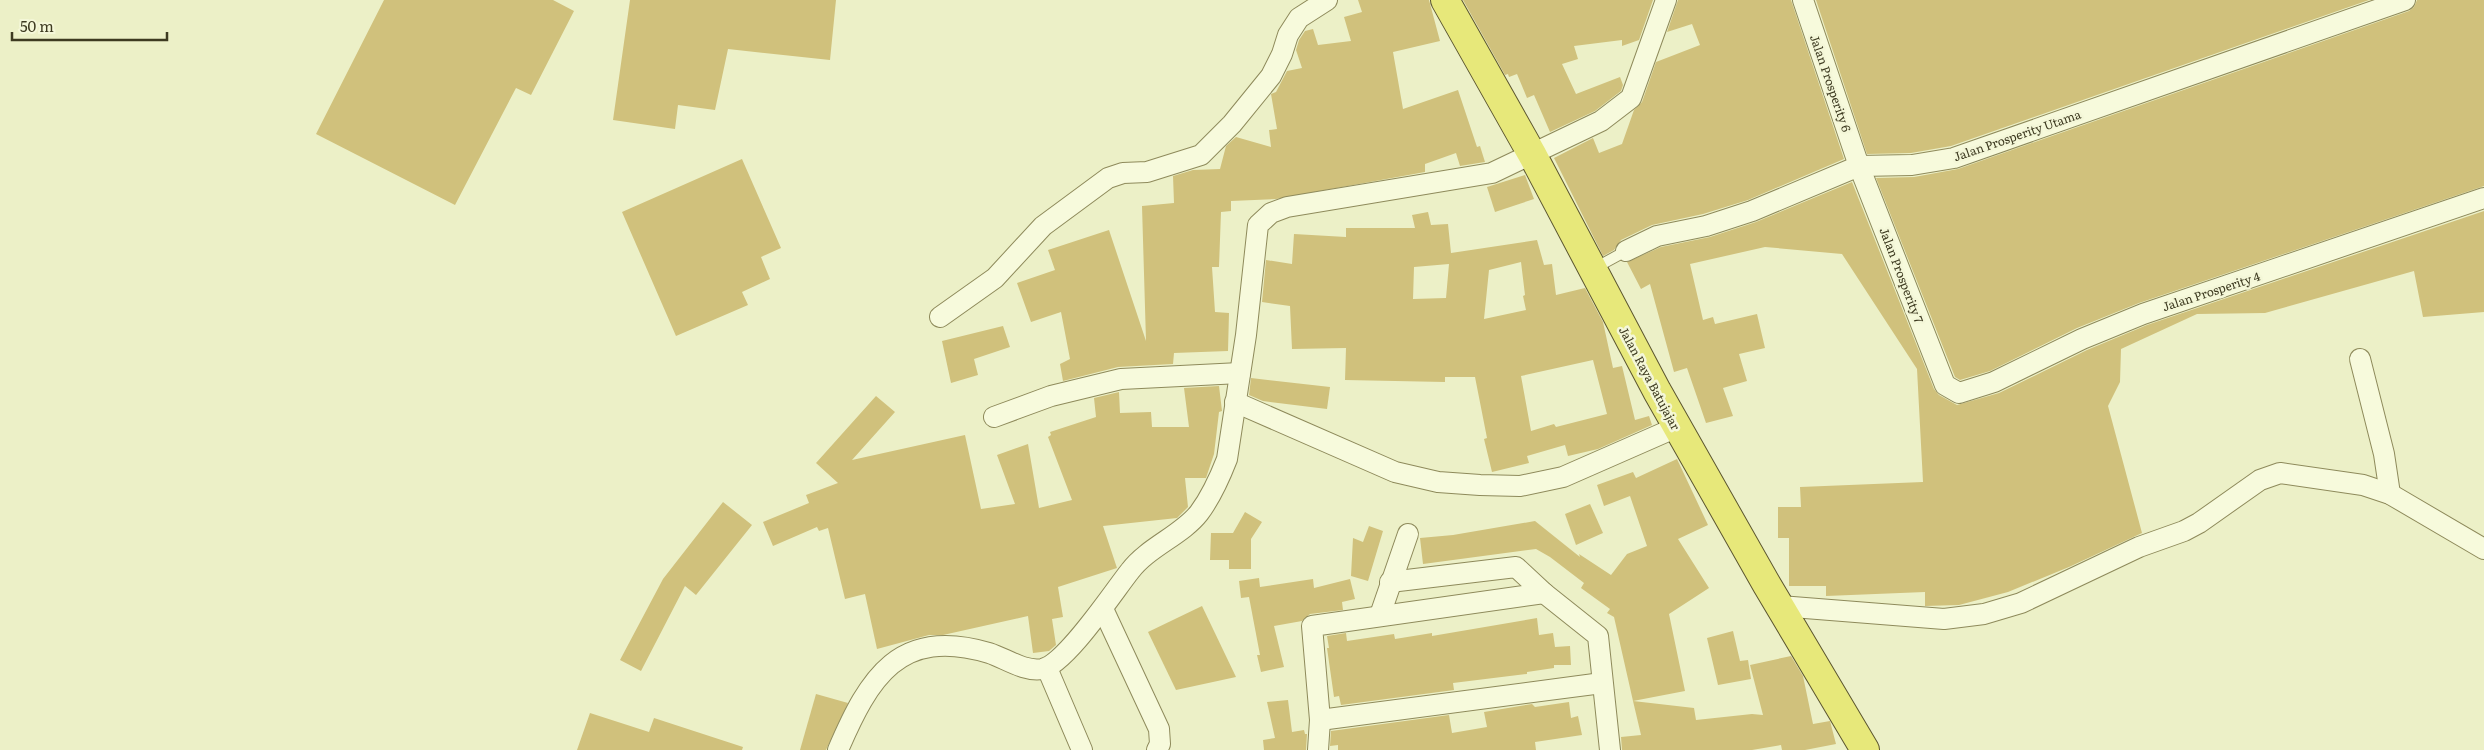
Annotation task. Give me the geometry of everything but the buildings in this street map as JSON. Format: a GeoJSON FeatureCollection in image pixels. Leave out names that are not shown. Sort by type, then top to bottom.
{"type":"FeatureCollection","features":[{"type":"Feature","properties":{"kind":"highway","name":"Jalan Raya Batujajar"},"geometry":{"type":"LineString","coordinates":[[1445,0],[1533,156],[1677,427],[1780,606],[1866,750]]}},
{"type":"Feature","properties":{"kind":"street"},"geometry":{"type":"LineString","coordinates":[[940,317],[995,278],[1043,226],[1108,178],[1123,173],[1147,172],[1201,155],[1232,124],[1271,76],[1282,54],[1288,35],[1299,18],[1327,0]]}},
{"type":"Feature","properties":{"kind":"street"},"geometry":{"type":"LineString","coordinates":[[838,750],[866,693],[883,669],[905,655],[923,648],[966,648],[989,653],[1032,669],[1046,668],[1078,638],[1103,609],[1131,569],[1198,514],[1227,459],[1240,373],[1258,225],[1263,218],[1287,207],[1492,173],[1533,156],[1601,121],[1630,101],[1666,0]]}},
{"type":"Feature","properties":{"kind":"street","name":"Jalan Prosperity 6"},"geometry":{"type":"LineString","coordinates":[[1803,0],[1859,166]]}},
{"type":"Feature","properties":{"kind":"street","name":"Jalan Prosperity Utama"},"geometry":{"type":"LineString","coordinates":[[1626,250],[1657,236],[1706,226],[1752,211],[1859,166],[1912,165],[1954,158],[2405,0]]}},
{"type":"Feature","properties":{"kind":"street","name":"Jalan Prosperity 7"},"geometry":{"type":"LineString","coordinates":[[1859,166],[1945,385]]}},
{"type":"Feature","properties":{"kind":"street","name":"Jalan Prosperity 4"},"geometry":{"type":"LineString","coordinates":[[1945,385],[1959,393],[1994,382],[2082,339],[2143,314],[2484,198]]}},
{"type":"Feature","properties":{"kind":"street"},"geometry":{"type":"LineString","coordinates":[[2360,358],[2384,454],[2390,494]]}},
{"type":"Feature","properties":{"kind":"street"},"geometry":{"type":"LineString","coordinates":[[994,417],[1051,396],[1122,379],[1240,373]]}},
{"type":"Feature","properties":{"kind":"street"},"geometry":{"type":"LineString","coordinates":[[1235,402],[1395,472],[1438,482],[1480,485],[1520,486],[1563,477],[1677,427]]}},
{"type":"Feature","properties":{"kind":"street"},"geometry":{"type":"LineString","coordinates":[[1780,606],[1944,619],[1984,614],[2021,603],[2139,548],[2184,531],[2272,474],[2280,473],[2363,485],[2390,494],[2484,550]]}},
{"type":"Feature","properties":{"kind":"street"},"geometry":{"type":"LineString","coordinates":[[1380,615],[1408,534]]}},
{"type":"Feature","properties":{"kind":"street"},"geometry":{"type":"LineString","coordinates":[[1390,582],[1513,566],[1598,636],[1610,750]]}},
{"type":"Feature","properties":{"kind":"street"},"geometry":{"type":"LineString","coordinates":[[1318,750],[1320,720],[1312,626],[1544,592]]}},
{"type":"Feature","properties":{"kind":"street"},"geometry":{"type":"LineString","coordinates":[[1103,609],[1159,729],[1160,744],[1157,750]]}},
{"type":"Feature","properties":{"kind":"street"},"geometry":{"type":"LineString","coordinates":[[1046,668],[1082,750]]}},
{"type":"Feature","properties":{"kind":"street"},"geometry":{"type":"LineString","coordinates":[[1320,720],[1602,683]]}},
{"type":"Feature","properties":{"kind":"lane"},"geometry":{"type":"LineString","coordinates":[[1592,269],[1626,250]]}}]}
